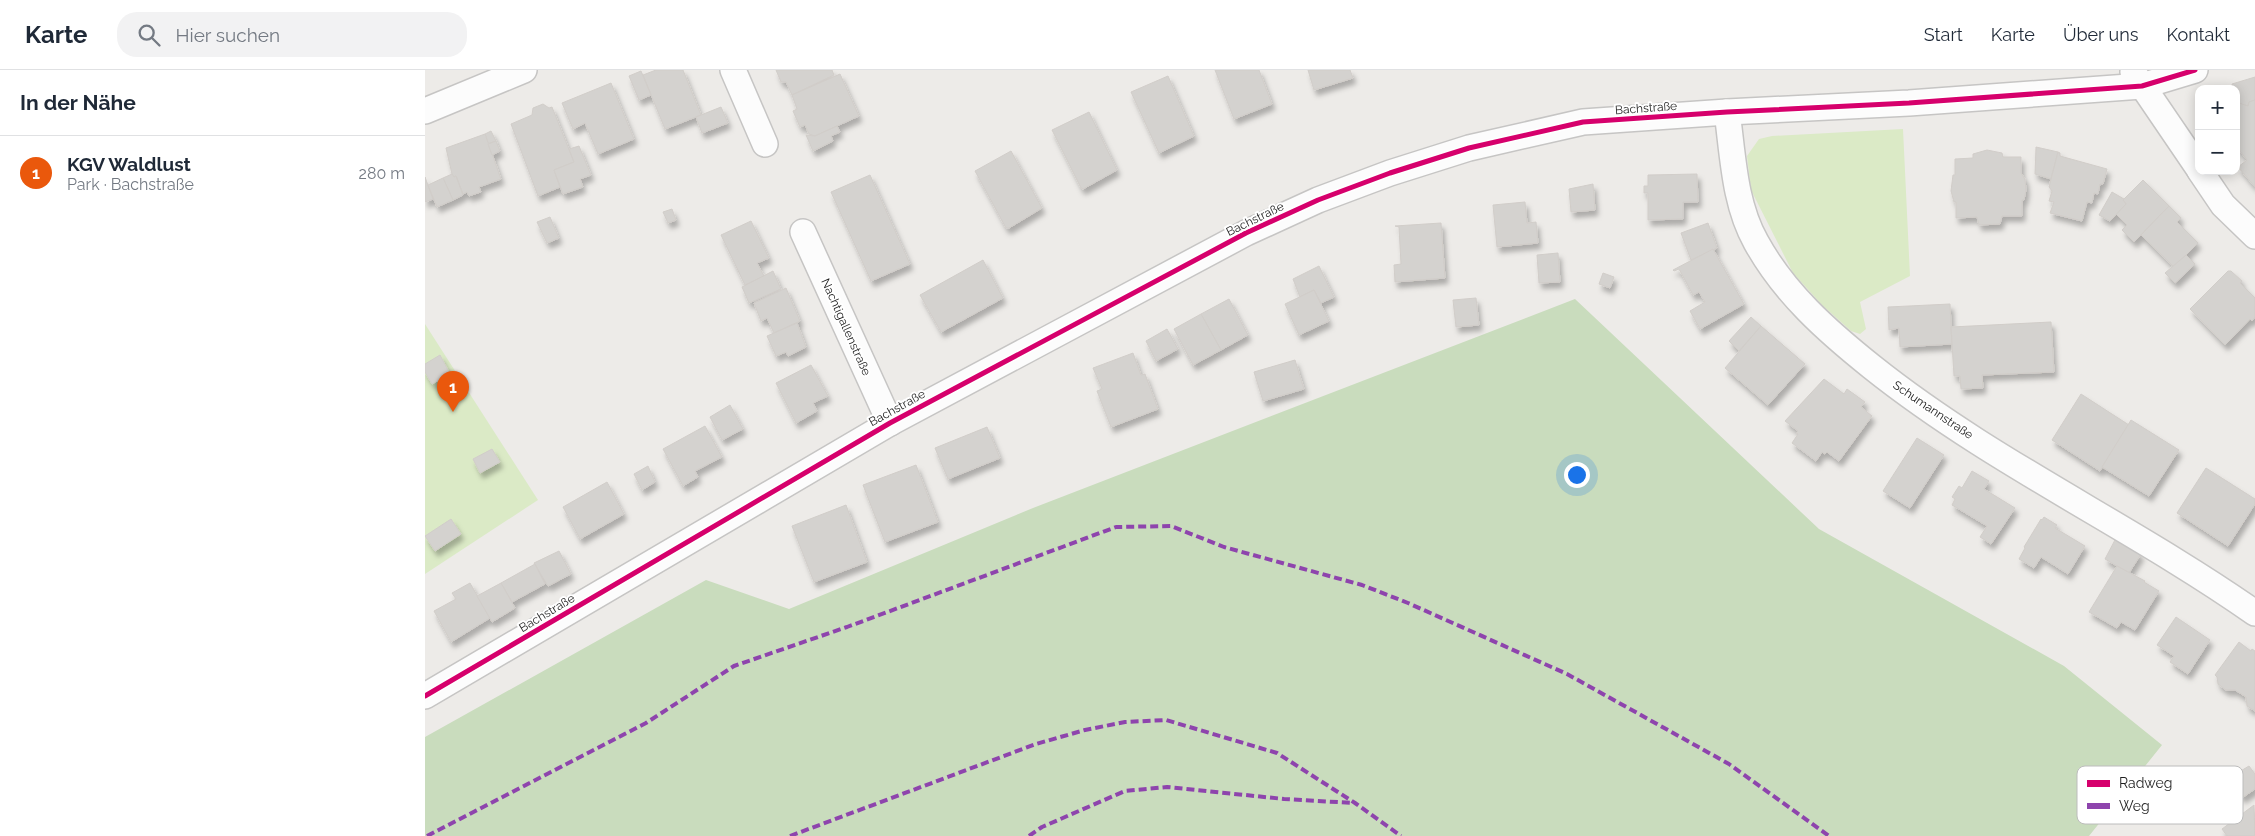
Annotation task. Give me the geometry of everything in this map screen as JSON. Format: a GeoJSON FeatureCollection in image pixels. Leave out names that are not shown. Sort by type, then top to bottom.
{"type":"FeatureCollection","features":[{"type":"Feature","properties":{"kind":"street"},"geometry":{"type":"LineString","coordinates":[[425,110],[525,70]]}},
{"type":"Feature","properties":{"kind":"street"},"geometry":{"type":"LineString","coordinates":[[733,70],[765,144]]}},
{"type":"Feature","properties":{"kind":"street","name":"Bachstraße"},"geometry":{"type":"LineString","coordinates":[[425,696],[890,423],[1246,233],[1318,200],[1354,187],[1469,148],[1583,122],[1727,112],[1899,104],[2195,70]]}},
{"type":"Feature","properties":{"kind":"street"},"geometry":{"type":"LineString","coordinates":[[2137,78],[2195,164]]}},
{"type":"Feature","properties":{"kind":"street","name":"Schumannstraße"},"geometry":{"type":"LineString","coordinates":[[1727,112],[1738,190],[1744,214],[1755,242],[1796,299],[1825,330],[1913,400],[2004,458],[2218,587],[2255,613]]}},
{"type":"Feature","properties":{"kind":"street"},"geometry":{"type":"LineString","coordinates":[[2202,175],[2223,205],[2255,236]]}},
{"type":"Feature","properties":{"kind":"street","name":"Nachtigallenstraße"},"geometry":{"type":"LineString","coordinates":[[803,232],[890,423]]}},
{"type":"Feature","properties":{"kind":"green space"},"geometry":{"type":"Polygon","coordinates":[[[1903,129],[1910,276],[1860,302],[1866,329],[1860,334],[1851,331],[1822,305],[1793,273],[1751,190],[1747,156],[1759,139],[1772,136],[1903,129]]]}},
{"type":"Feature","properties":{"kind":"green space"},"geometry":{"type":"Polygon","coordinates":[[[1575,299],[1819,529],[2064,666],[2162,745],[2145,766],[2077,766],[2077,824],[2099,824],[2089,836],[425,836],[425,737],[706,580],[789,609],[1033,508],[1575,299]]]}},
{"type":"Feature","properties":{"kind":"green space"},"geometry":{"type":"Polygon","coordinates":[[[425,324],[538,500],[425,574],[425,324]]]}},
{"type":"Feature","properties":{"kind":"building"},"geometry":{"type":"Polygon","coordinates":[[[656,70],[683,70],[701,115],[665,129],[643,75],[656,70]]]}},
{"type":"Feature","properties":{"kind":"building"},"geometry":{"type":"Polygon","coordinates":[[[776,70],[832,70],[834,75],[792,95],[786,82],[781,82],[776,70]]]}},
{"type":"Feature","properties":{"kind":"building"},"geometry":{"type":"Polygon","coordinates":[[[1215,70],[1259,70],[1272,104],[1234,119],[1215,70]]]}},
{"type":"Feature","properties":{"kind":"building"},"geometry":{"type":"Polygon","coordinates":[[[1308,70],[1350,70],[1353,78],[1314,90],[1308,70]]]}},
{"type":"Feature","properties":{"kind":"building"},"geometry":{"type":"Polygon","coordinates":[[[641,71],[651,95],[639,100],[629,76],[641,71]]]}},
{"type":"Feature","properties":{"kind":"building"},"geometry":{"type":"Polygon","coordinates":[[[840,74],[859,116],[815,136],[809,134],[805,125],[800,127],[793,111],[797,109],[792,95],[840,74]]]}},
{"type":"Feature","properties":{"kind":"building"},"geometry":{"type":"Polygon","coordinates":[[[1168,76],[1194,136],[1159,153],[1131,92],[1168,76]]]}},
{"type":"Feature","properties":{"kind":"building"},"geometry":{"type":"Polygon","coordinates":[[[2255,77],[2255,100],[2249,102],[2248,106],[2240,104],[2240,85],[2232,84],[2255,77]]]}},
{"type":"Feature","properties":{"kind":"building"},"geometry":{"type":"Polygon","coordinates":[[[611,83],[634,139],[598,154],[585,123],[573,129],[562,103],[611,83]]]}},
{"type":"Feature","properties":{"kind":"building"},"geometry":{"type":"Polygon","coordinates":[[[2255,100],[2255,187],[2240,169],[2240,165],[2247,160],[2240,151],[2240,103],[2248,106],[2249,102],[2255,100]]]}},
{"type":"Feature","properties":{"kind":"building"},"geometry":{"type":"Polygon","coordinates":[[[543,104],[549,108],[552,107],[574,162],[554,170],[560,187],[538,196],[511,124],[532,115],[533,108],[543,104]]]}},
{"type":"Feature","properties":{"kind":"building"},"geometry":{"type":"Polygon","coordinates":[[[721,107],[728,123],[702,133],[696,117],[721,107]]]}},
{"type":"Feature","properties":{"kind":"building"},"geometry":{"type":"Polygon","coordinates":[[[1089,112],[1117,170],[1083,189],[1052,130],[1089,112]]]}},
{"type":"Feature","properties":{"kind":"building"},"geometry":{"type":"Polygon","coordinates":[[[837,126],[840,132],[831,136],[833,141],[813,151],[806,135],[815,136],[837,126]]]}},
{"type":"Feature","properties":{"kind":"building"},"geometry":{"type":"Polygon","coordinates":[[[491,131],[496,141],[488,144],[485,134],[491,131]]]}},
{"type":"Feature","properties":{"kind":"building"},"geometry":{"type":"Polygon","coordinates":[[[485,134],[501,179],[479,187],[481,192],[469,196],[467,192],[463,194],[456,176],[454,177],[452,174],[446,148],[485,134]]]}},
{"type":"Feature","properties":{"kind":"building"},"geometry":{"type":"Polygon","coordinates":[[[496,141],[500,151],[492,155],[488,144],[496,141]]]}},
{"type":"Feature","properties":{"kind":"building"},"geometry":{"type":"Polygon","coordinates":[[[579,146],[591,175],[580,179],[583,187],[563,194],[554,170],[574,162],[569,149],[579,146]]]}},
{"type":"Feature","properties":{"kind":"building"},"geometry":{"type":"Polygon","coordinates":[[[2036,147],[2058,152],[2051,179],[2035,174],[2036,147]]]}},
{"type":"Feature","properties":{"kind":"building"},"geometry":{"type":"Polygon","coordinates":[[[1987,150],[2002,153],[2003,157],[2021,157],[2021,173],[2025,179],[2026,190],[2024,200],[2022,200],[2022,216],[2002,216],[2000,224],[1979,225],[1977,217],[1956,218],[1956,202],[1954,202],[1951,191],[1953,175],[1955,175],[1955,159],[1973,158],[1973,154],[1987,150]]]}},
{"type":"Feature","properties":{"kind":"building"},"geometry":{"type":"Polygon","coordinates":[[[1011,151],[1042,208],[1006,228],[975,171],[1011,151]]]}},
{"type":"Feature","properties":{"kind":"building"},"geometry":{"type":"Polygon","coordinates":[[[2058,152],[2060,156],[2107,169],[2103,184],[2100,184],[2098,194],[2094,193],[2092,203],[2087,202],[2082,221],[2050,213],[2054,202],[2049,201],[2052,191],[2049,187],[2058,152]]]}},
{"type":"Feature","properties":{"kind":"building"},"geometry":{"type":"Polygon","coordinates":[[[452,174],[454,177],[456,176],[463,195],[453,200],[443,178],[452,174]]]}},
{"type":"Feature","properties":{"kind":"building"},"geometry":{"type":"Polygon","coordinates":[[[1697,174],[1698,202],[1683,202],[1683,219],[1648,220],[1648,193],[1644,193],[1644,186],[1648,186],[1648,175],[1697,174]]]}},
{"type":"Feature","properties":{"kind":"building"},"geometry":{"type":"Polygon","coordinates":[[[870,175],[910,264],[871,281],[831,192],[870,175]]]}},
{"type":"Feature","properties":{"kind":"building"},"geometry":{"type":"Polygon","coordinates":[[[425,177],[433,199],[425,202],[425,177]]]}},
{"type":"Feature","properties":{"kind":"building"},"geometry":{"type":"Polygon","coordinates":[[[443,178],[453,200],[437,207],[428,185],[443,178]]]}},
{"type":"Feature","properties":{"kind":"building"},"geometry":{"type":"Polygon","coordinates":[[[2143,180],[2169,206],[2134,242],[2122,230],[2127,225],[2116,214],[2126,204],[2123,200],[2143,180]]]}},
{"type":"Feature","properties":{"kind":"building"},"geometry":{"type":"Polygon","coordinates":[[[1593,184],[1595,210],[1571,212],[1569,189],[1593,184]]]}},
{"type":"Feature","properties":{"kind":"building"},"geometry":{"type":"Polygon","coordinates":[[[2112,192],[2124,199],[2126,204],[2110,221],[2099,215],[2112,192]]]}},
{"type":"Feature","properties":{"kind":"building"},"geometry":{"type":"Polygon","coordinates":[[[1525,202],[1527,223],[1536,222],[1538,243],[1497,247],[1493,205],[1525,202]]]}},
{"type":"Feature","properties":{"kind":"building"},"geometry":{"type":"Polygon","coordinates":[[[2169,206],[2181,218],[2177,222],[2198,243],[2174,267],[2141,235],[2169,206]]]}},
{"type":"Feature","properties":{"kind":"building"},"geometry":{"type":"Polygon","coordinates":[[[672,209],[676,220],[668,223],[663,212],[672,209]]]}},
{"type":"Feature","properties":{"kind":"building"},"geometry":{"type":"Polygon","coordinates":[[[550,217],[559,238],[547,243],[537,222],[550,217]]]}},
{"type":"Feature","properties":{"kind":"building"},"geometry":{"type":"Polygon","coordinates":[[[751,221],[769,258],[757,263],[764,276],[745,285],[721,235],[751,221]]]}},
{"type":"Feature","properties":{"kind":"building"},"geometry":{"type":"Polygon","coordinates":[[[1441,223],[1445,278],[1395,282],[1394,265],[1401,264],[1399,227],[1395,226],[1441,223]]]}},
{"type":"Feature","properties":{"kind":"building"},"geometry":{"type":"Polygon","coordinates":[[[1708,223],[1717,248],[1691,260],[1681,233],[1708,223]]]}},
{"type":"Feature","properties":{"kind":"building"},"geometry":{"type":"Polygon","coordinates":[[[1713,249],[1744,304],[1700,329],[1690,311],[1705,302],[1699,292],[1693,295],[1679,269],[1673,270],[1713,249]]]}},
{"type":"Feature","properties":{"kind":"building"},"geometry":{"type":"Polygon","coordinates":[[[1558,253],[1560,282],[1539,283],[1537,255],[1558,253]]]}},
{"type":"Feature","properties":{"kind":"building"},"geometry":{"type":"Polygon","coordinates":[[[2186,255],[2195,264],[2175,283],[2165,273],[2186,255]]]}},
{"type":"Feature","properties":{"kind":"building"},"geometry":{"type":"Polygon","coordinates":[[[983,260],[1003,298],[941,332],[920,295],[983,260]]]}},
{"type":"Feature","properties":{"kind":"building"},"geometry":{"type":"Polygon","coordinates":[[[1319,266],[1334,297],[1321,303],[1314,290],[1300,297],[1293,279],[1319,266]]]}},
{"type":"Feature","properties":{"kind":"building"},"geometry":{"type":"Polygon","coordinates":[[[773,271],[781,289],[749,303],[742,287],[773,271]]]}},
{"type":"Feature","properties":{"kind":"building"},"geometry":{"type":"Polygon","coordinates":[[[2228,271],[2231,271],[2242,281],[2240,283],[2255,298],[2255,317],[2252,321],[2250,319],[2225,345],[2190,309],[2228,271]]]}},
{"type":"Feature","properties":{"kind":"building"},"geometry":{"type":"Polygon","coordinates":[[[1603,273],[1614,277],[1610,288],[1599,284],[1603,273]]]}},
{"type":"Feature","properties":{"kind":"building"},"geometry":{"type":"Polygon","coordinates":[[[786,288],[800,321],[774,333],[767,318],[761,321],[754,303],[786,288]]]}},
{"type":"Feature","properties":{"kind":"building"},"geometry":{"type":"Polygon","coordinates":[[[1314,290],[1329,321],[1299,335],[1285,304],[1314,290]]]}},
{"type":"Feature","properties":{"kind":"building"},"geometry":{"type":"Polygon","coordinates":[[[1476,298],[1479,325],[1456,327],[1453,300],[1476,298]]]}},
{"type":"Feature","properties":{"kind":"building"},"geometry":{"type":"Polygon","coordinates":[[[1229,299],[1248,335],[1221,350],[1201,314],[1229,299]]]}},
{"type":"Feature","properties":{"kind":"building"},"geometry":{"type":"Polygon","coordinates":[[[1950,304],[1952,344],[1900,347],[1899,328],[1889,330],[1888,307],[1950,304]]]}},
{"type":"Feature","properties":{"kind":"building"},"geometry":{"type":"Polygon","coordinates":[[[1201,314],[1221,350],[1193,365],[1174,329],[1201,314]]]}},
{"type":"Feature","properties":{"kind":"building"},"geometry":{"type":"Polygon","coordinates":[[[1751,317],[1761,326],[1739,351],[1729,341],[1751,317]]]}},
{"type":"Feature","properties":{"kind":"building"},"geometry":{"type":"Polygon","coordinates":[[[2051,322],[2054,372],[1982,375],[1983,388],[1961,389],[1960,376],[1954,376],[1951,327],[2051,322]]]}},
{"type":"Feature","properties":{"kind":"building"},"geometry":{"type":"Polygon","coordinates":[[[797,323],[806,347],[788,356],[786,352],[776,356],[767,336],[797,323]]]}},
{"type":"Feature","properties":{"kind":"building"},"geometry":{"type":"Polygon","coordinates":[[[1761,326],[1805,364],[1768,405],[1725,368],[1761,326]]]}},
{"type":"Feature","properties":{"kind":"building"},"geometry":{"type":"Polygon","coordinates":[[[1167,329],[1178,349],[1156,361],[1146,341],[1167,329]]]}},
{"type":"Feature","properties":{"kind":"building"},"geometry":{"type":"Polygon","coordinates":[[[1133,353],[1141,375],[1145,374],[1158,409],[1111,427],[1097,391],[1102,389],[1093,368],[1133,353]]]}},
{"type":"Feature","properties":{"kind":"building"},"geometry":{"type":"Polygon","coordinates":[[[440,355],[450,374],[432,384],[425,372],[425,364],[440,355]]]}},
{"type":"Feature","properties":{"kind":"building"},"geometry":{"type":"Polygon","coordinates":[[[1295,360],[1304,389],[1263,401],[1254,372],[1295,360]]]}},
{"type":"Feature","properties":{"kind":"building"},"geometry":{"type":"Polygon","coordinates":[[[811,365],[828,396],[813,403],[817,411],[796,423],[776,383],[811,365]]]}},
{"type":"Feature","properties":{"kind":"building"},"geometry":{"type":"Polygon","coordinates":[[[1824,379],[1844,394],[1847,389],[1865,402],[1861,407],[1872,416],[1839,461],[1827,452],[1825,454],[1822,452],[1816,461],[1792,443],[1798,431],[1785,421],[1824,379]]]}},
{"type":"Feature","properties":{"kind":"building"},"geometry":{"type":"Polygon","coordinates":[[[2081,394],[2129,425],[2100,471],[2052,440],[2081,394]]]}},
{"type":"Feature","properties":{"kind":"building"},"geometry":{"type":"Polygon","coordinates":[[[730,405],[743,429],[722,440],[710,417],[730,405]]]}},
{"type":"Feature","properties":{"kind":"building"},"geometry":{"type":"Polygon","coordinates":[[[2131,420],[2179,450],[2149,496],[2102,467],[2131,420]]]}},
{"type":"Feature","properties":{"kind":"building"},"geometry":{"type":"Polygon","coordinates":[[[705,426],[722,457],[695,471],[698,477],[683,486],[663,449],[705,426]]]}},
{"type":"Feature","properties":{"kind":"building"},"geometry":{"type":"Polygon","coordinates":[[[987,427],[1000,458],[948,479],[935,448],[987,427]]]}},
{"type":"Feature","properties":{"kind":"building"},"geometry":{"type":"Polygon","coordinates":[[[1917,438],[1944,455],[1910,508],[1883,491],[1917,438]]]}},
{"type":"Feature","properties":{"kind":"building"},"geometry":{"type":"Polygon","coordinates":[[[492,449],[500,462],[480,473],[473,459],[492,449]]]}},
{"type":"Feature","properties":{"kind":"building"},"geometry":{"type":"Polygon","coordinates":[[[916,465],[938,522],[885,542],[863,485],[916,465]]]}},
{"type":"Feature","properties":{"kind":"building"},"geometry":{"type":"Polygon","coordinates":[[[648,466],[655,482],[642,490],[634,474],[648,466]]]}},
{"type":"Feature","properties":{"kind":"building"},"geometry":{"type":"Polygon","coordinates":[[[2206,468],[2255,499],[2255,504],[2228,546],[2177,513],[2206,468]]]}},
{"type":"Feature","properties":{"kind":"building"},"geometry":{"type":"Polygon","coordinates":[[[1972,471],[1989,481],[1984,489],[2015,508],[1991,544],[1980,537],[1987,526],[1952,505],[1955,499],[1952,497],[1959,486],[1962,488],[1972,471]]]}},
{"type":"Feature","properties":{"kind":"building"},"geometry":{"type":"Polygon","coordinates":[[[607,482],[624,514],[580,539],[563,507],[607,482]]]}},
{"type":"Feature","properties":{"kind":"building"},"geometry":{"type":"Polygon","coordinates":[[[846,505],[867,562],[814,582],[792,526],[846,505]]]}},
{"type":"Feature","properties":{"kind":"building"},"geometry":{"type":"Polygon","coordinates":[[[2044,517],[2057,525],[2055,528],[2085,546],[2068,574],[2041,557],[2034,568],[2019,559],[2024,547],[2044,517]]]}},
{"type":"Feature","properties":{"kind":"building"},"geometry":{"type":"Polygon","coordinates":[[[451,519],[461,534],[435,551],[425,536],[451,519]]]}},
{"type":"Feature","properties":{"kind":"building"},"geometry":{"type":"Polygon","coordinates":[[[2116,538],[2141,554],[2129,573],[2105,559],[2116,538]]]}},
{"type":"Feature","properties":{"kind":"building"},"geometry":{"type":"Polygon","coordinates":[[[559,551],[571,574],[548,586],[534,563],[559,551]]]}},
{"type":"Feature","properties":{"kind":"building"},"geometry":{"type":"Polygon","coordinates":[[[535,564],[545,584],[512,602],[501,583],[535,564]]]}},
{"type":"Feature","properties":{"kind":"building"},"geometry":{"type":"Polygon","coordinates":[[[2117,566],[2159,591],[2135,630],[2121,622],[2117,628],[2089,612],[2117,566]]]}},
{"type":"Feature","properties":{"kind":"building"},"geometry":{"type":"Polygon","coordinates":[[[470,583],[490,618],[451,642],[434,611],[456,599],[452,593],[470,583]]]}},
{"type":"Feature","properties":{"kind":"building"},"geometry":{"type":"Polygon","coordinates":[[[501,583],[515,608],[492,622],[477,596],[501,583]]]}},
{"type":"Feature","properties":{"kind":"building"},"geometry":{"type":"Polygon","coordinates":[[[2176,617],[2210,640],[2188,674],[2170,662],[2174,656],[2157,645],[2176,617]]]}},
{"type":"Feature","properties":{"kind":"building"},"geometry":{"type":"Polygon","coordinates":[[[2239,642],[2251,651],[2252,649],[2255,651],[2255,711],[2247,706],[2246,697],[2235,690],[2226,690],[2218,684],[2215,675],[2239,642]]]}},
{"type":"Feature","properties":{"kind":"building"},"geometry":{"type":"Polygon","coordinates":[[[2249,766],[2255,774],[2255,789],[2243,797],[2243,770],[2249,766]]]}},
{"type":"Feature","properties":{"kind":"building"},"geometry":{"type":"Polygon","coordinates":[[[2254,805],[2255,836],[2227,836],[2222,829],[2229,824],[2243,824],[2243,813],[2254,805]]]}},
{"type":"Feature","properties":{"kind":"marked path"},"geometry":{"type":"LineString","coordinates":[[427,836],[646,723],[734,666],[847,627],[1116,527],[1171,526],[1224,547],[1362,585],[1408,603],[1567,674],[1729,764],[1829,836]]}},
{"type":"Feature","properties":{"kind":"marked path"},"geometry":{"type":"LineString","coordinates":[[790,836],[1036,744],[1085,730],[1125,722],[1166,720],[1277,753],[1355,803],[1401,836]]}},
{"type":"Feature","properties":{"kind":"marked path"},"geometry":{"type":"LineString","coordinates":[[1029,836],[1042,827],[1125,791],[1167,787],[1284,799],[1353,803]]}},
{"type":"Feature","properties":{"kind":"cycle path"},"geometry":{"type":"LineString","coordinates":[[425,696],[890,423],[1246,233],[1318,200],[1390,173],[1469,148],[1583,122],[1727,112],[1909,103],[2142,86],[2195,70]]}},
{"type":"Feature","properties":{"kind":"place","name":"KGV Waldlust"},"geometry":{"type":"Point","coordinates":[453,412]}}]}
